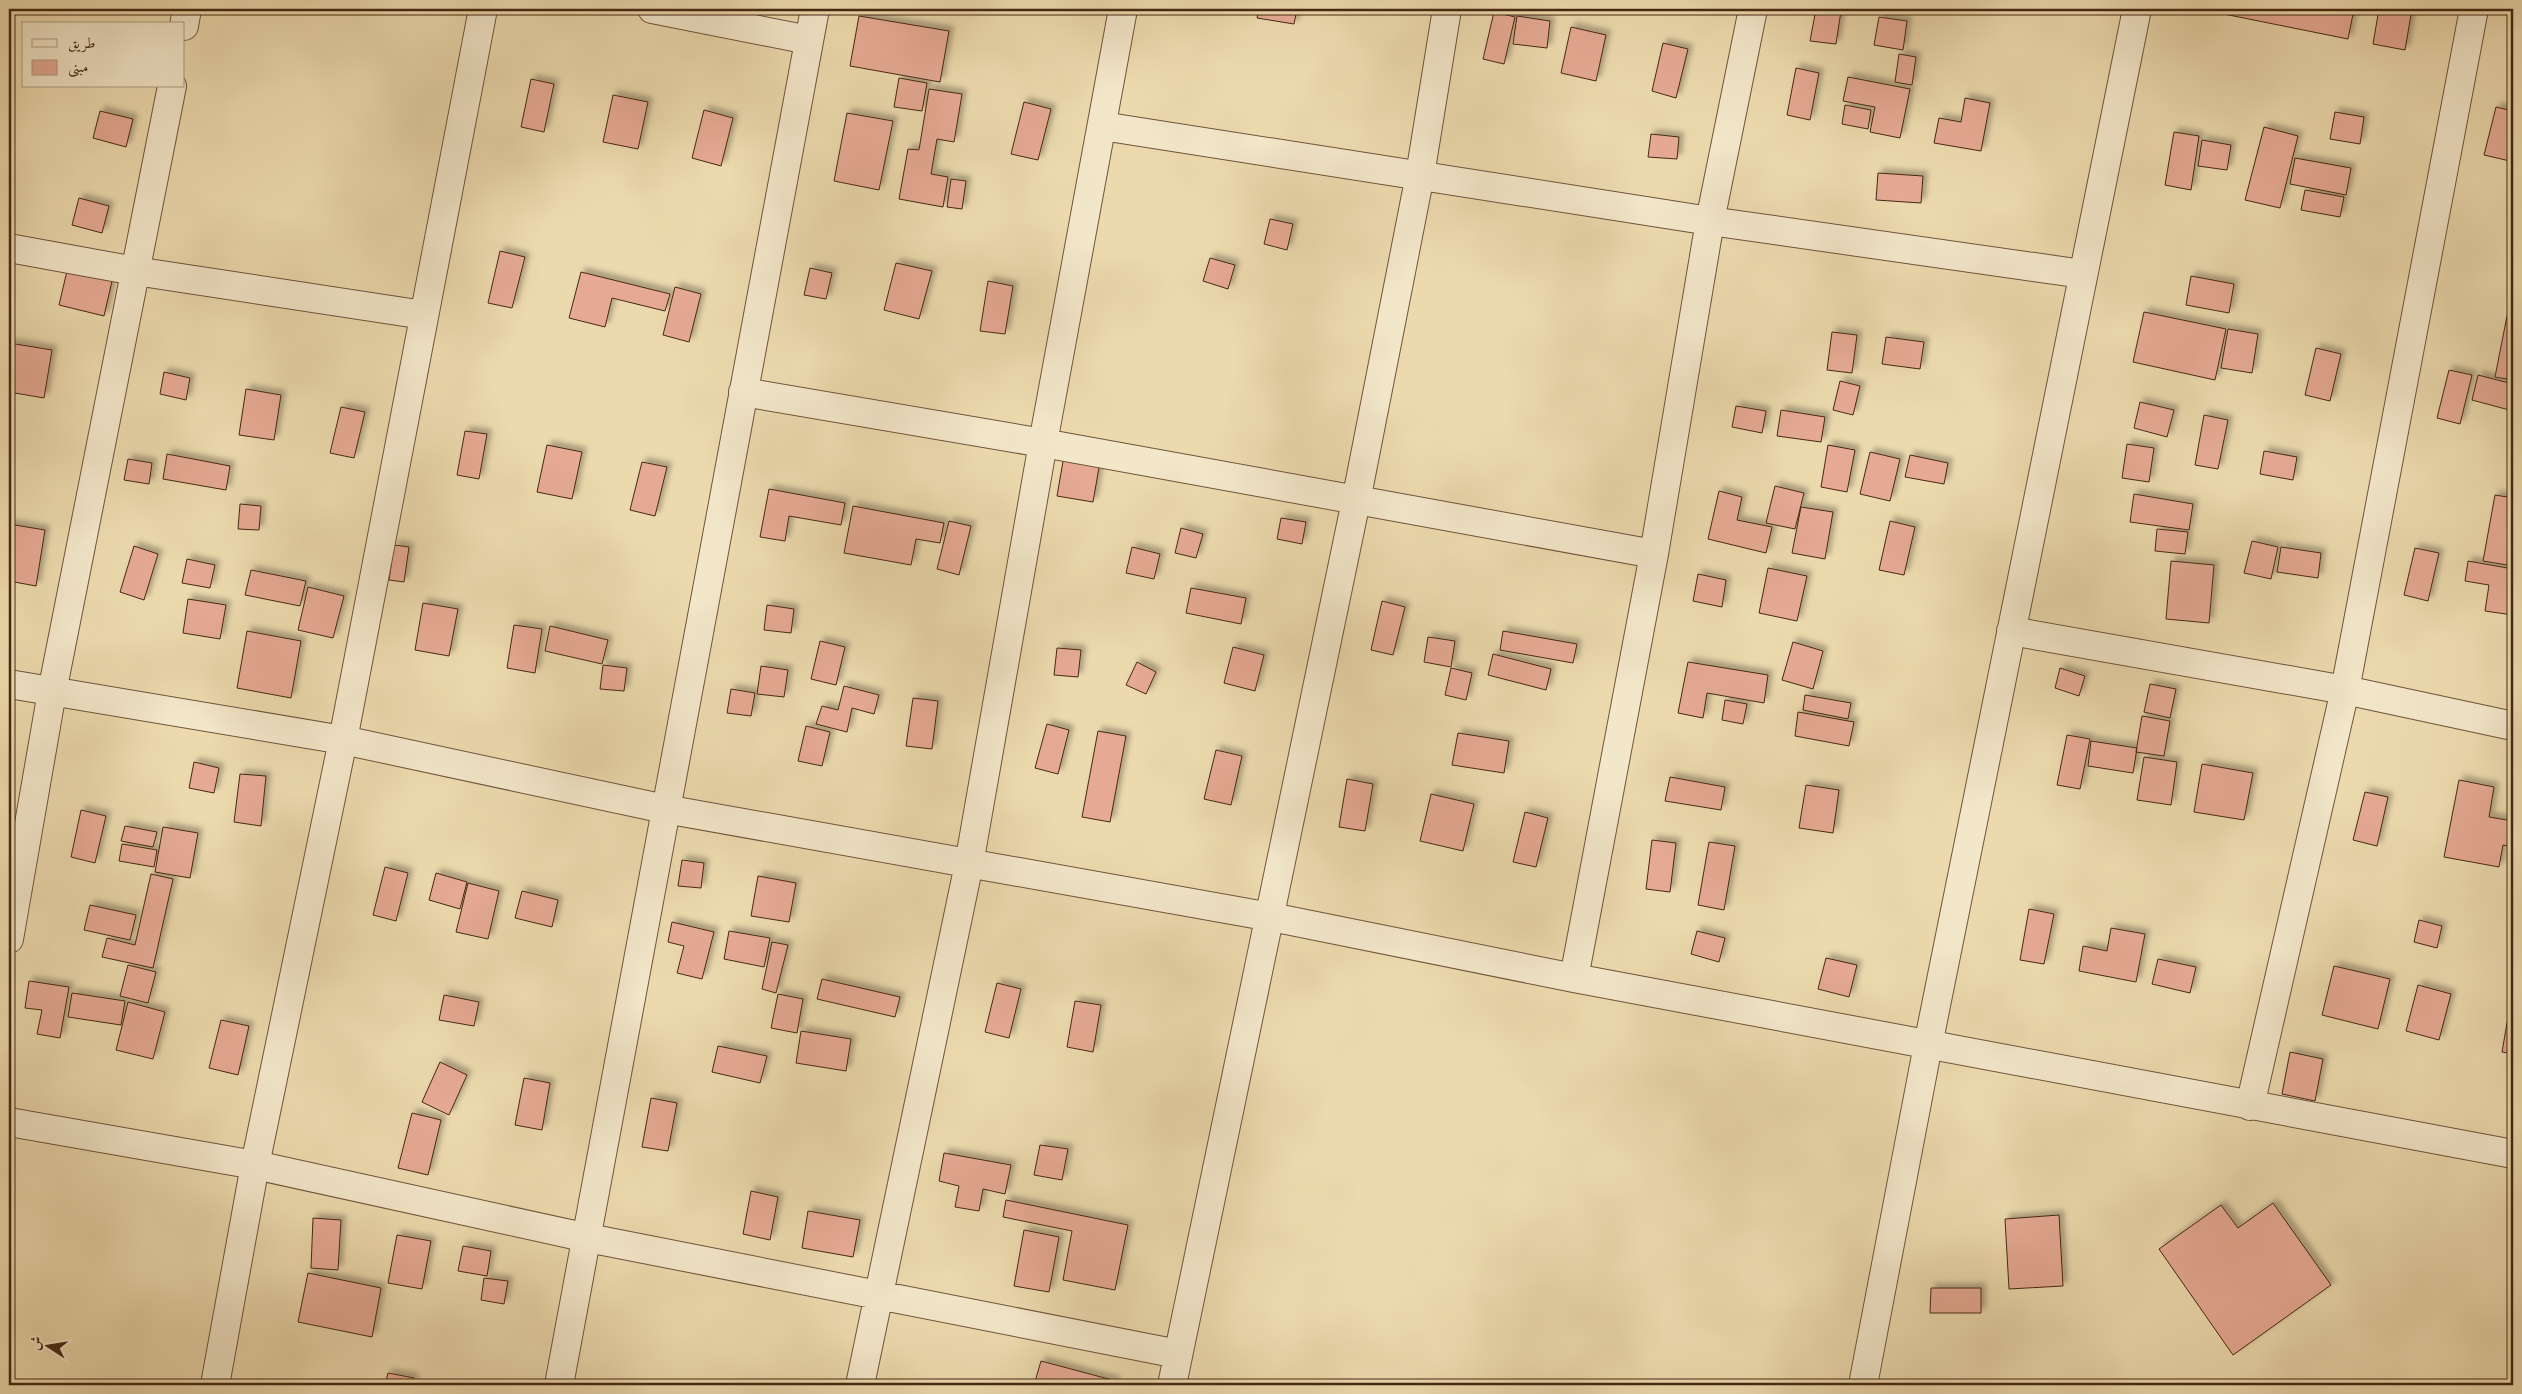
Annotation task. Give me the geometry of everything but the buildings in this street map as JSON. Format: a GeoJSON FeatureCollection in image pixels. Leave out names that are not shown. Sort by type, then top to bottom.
{"type":"FeatureCollection","features":[{"type":"Feature","properties":{"kind":"street"},"geometry":{"type":"LineString","coordinates":[[185,22],[187,9]]}},
{"type":"Feature","properties":{"kind":"street"},"geometry":{"type":"LineString","coordinates":[[215,1385],[255,1165],[343,740],[483,9]]}},
{"type":"Feature","properties":{"kind":"street"},"geometry":{"type":"LineString","coordinates":[[652,9],[809,40]]}},
{"type":"Feature","properties":{"kind":"street"},"geometry":{"type":"LineString","coordinates":[[559,1385],[588,1238],[665,809],[815,9]]}},
{"type":"Feature","properties":{"kind":"street"},"geometry":{"type":"LineString","coordinates":[[860,1385],[969,864],[1043,443],[1123,9]]}},
{"type":"Feature","properties":{"kind":"street"},"geometry":{"type":"LineString","coordinates":[[1172,1385],[1271,917],[1356,501],[1420,175],[1447,9]]}},
{"type":"Feature","properties":{"kind":"street"},"geometry":{"type":"LineString","coordinates":[[1574,978],[1654,554],[1710,221],[1753,9]]}},
{"type":"Feature","properties":{"kind":"street"},"geometry":{"type":"LineString","coordinates":[[1863,1385],[1928,1045],[2138,9]]}},
{"type":"Feature","properties":{"kind":"street"},"geometry":{"type":"LineString","coordinates":[[2250,1106],[2345,690],[2474,9]]}},
{"type":"Feature","properties":{"kind":"street"},"geometry":{"type":"LineString","coordinates":[[9,939],[52,692],[172,88]]}},
{"type":"Feature","properties":{"kind":"street"},"geometry":{"type":"LineString","coordinates":[[1102,126],[1710,221],[2083,274]]}},
{"type":"Feature","properties":{"kind":"street"},"geometry":{"type":"LineString","coordinates":[[9,248],[135,271],[424,315]]}},
{"type":"Feature","properties":{"kind":"street"},"geometry":{"type":"LineString","coordinates":[[743,392],[1043,443],[1654,554]]}},
{"type":"Feature","properties":{"kind":"street"},"geometry":{"type":"LineString","coordinates":[[2011,631],[2345,690],[2513,726]]}},
{"type":"Feature","properties":{"kind":"street"},"geometry":{"type":"LineString","coordinates":[[9,684],[343,740],[665,809],[1271,917],[1574,978],[2513,1154]]}},
{"type":"Feature","properties":{"kind":"street"},"geometry":{"type":"LineString","coordinates":[[9,1122],[255,1165],[588,1238],[1178,1354]]}}]}
